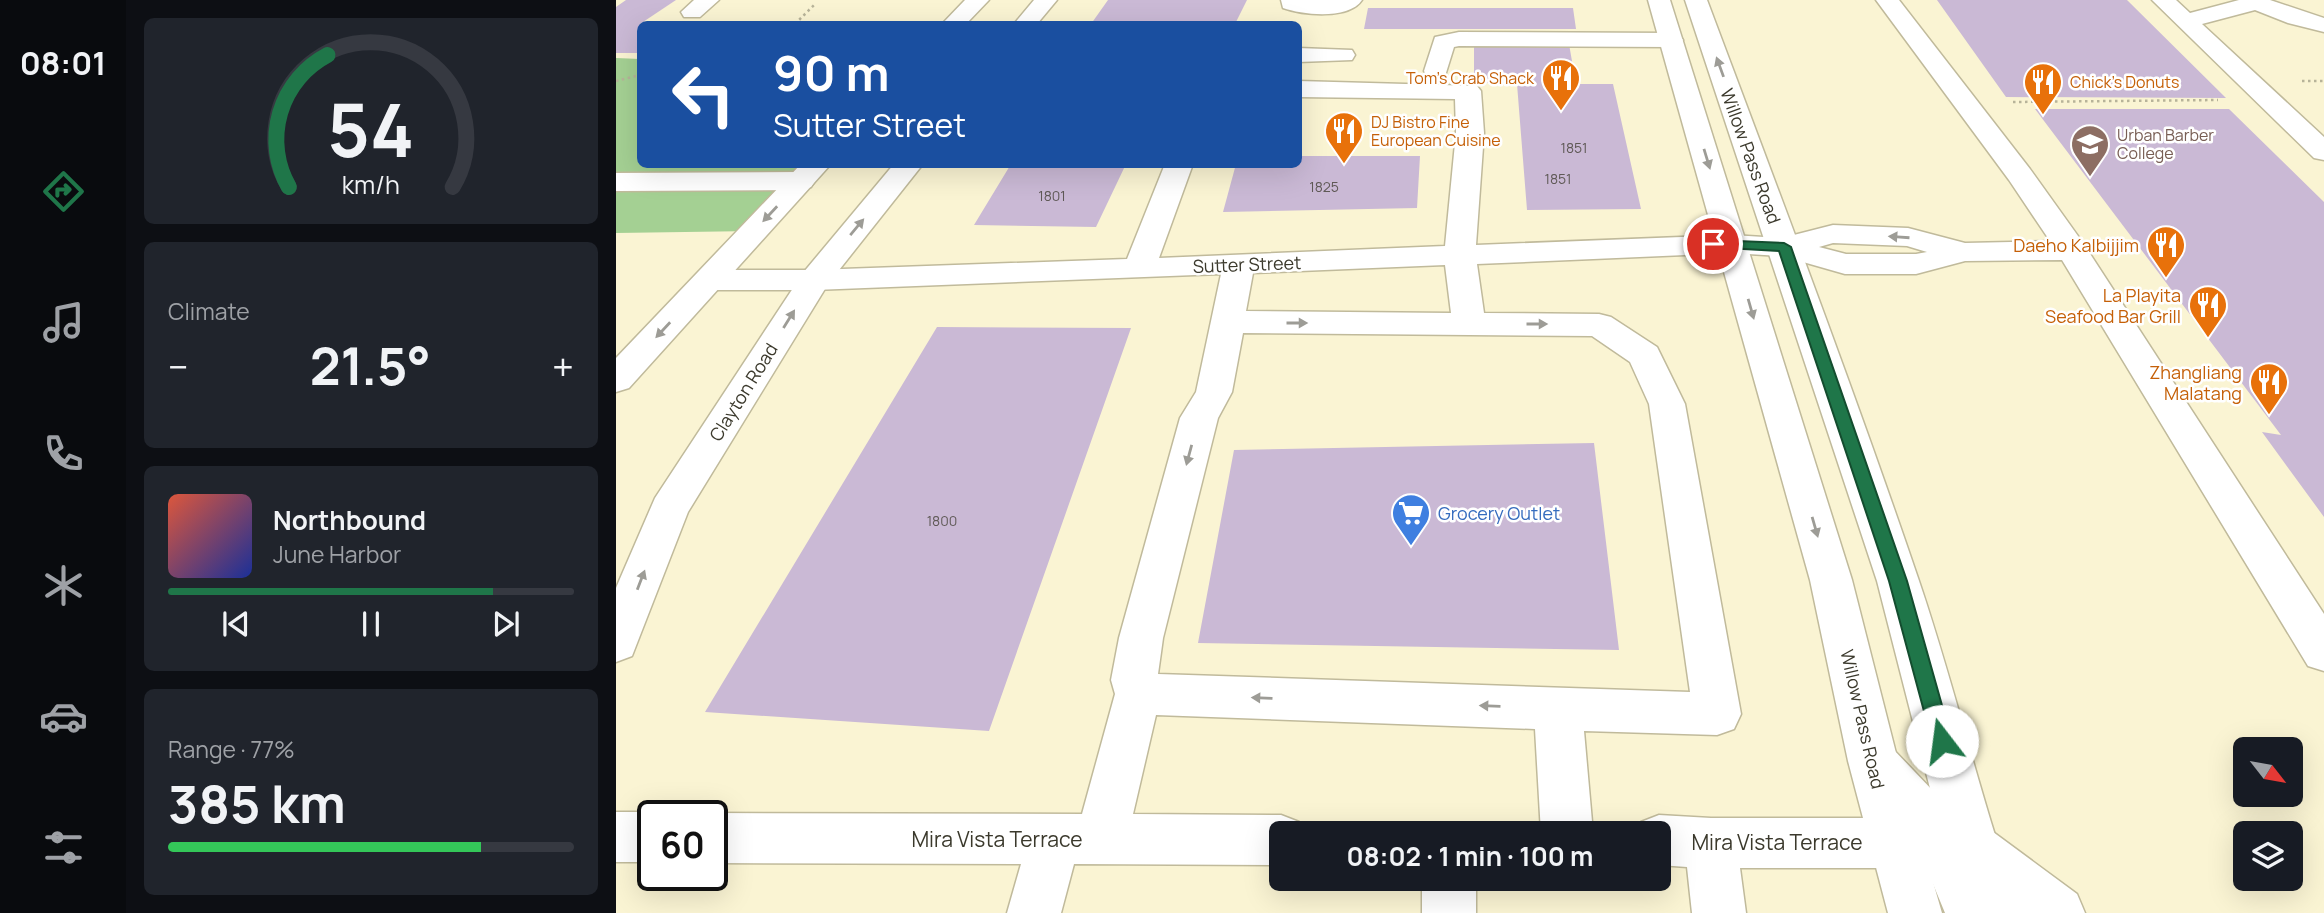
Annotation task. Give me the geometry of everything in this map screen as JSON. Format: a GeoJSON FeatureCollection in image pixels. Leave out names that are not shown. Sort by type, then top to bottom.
{"type":"FeatureCollection","features":[{"type":"Feature","properties":{"kind":"main road"},"geometry":{"type":"LineString","coordinates":[[956,21],[978,0]]}},
{"type":"Feature","properties":{"kind":"main road"},"geometry":{"type":"LineString","coordinates":[[1028,21],[1046,0]]}},
{"type":"Feature","properties":{"kind":"main road"},"geometry":{"type":"LineString","coordinates":[[1292,0],[1291,3],[1297,5],[1345,5],[1351,0]]}},
{"type":"Feature","properties":{"kind":"main road","name":"Willow Pass Road"},"geometry":{"type":"LineString","coordinates":[[1659,0],[1831,580],[1872,761],[1915,913]]}},
{"type":"Feature","properties":{"kind":"main road","name":"Willow Pass Road"},"geometry":{"type":"LineString","coordinates":[[1696,0],[1898,581],[1971,847],[1994,913]]}},
{"type":"Feature","properties":{"kind":"main road"},"geometry":{"type":"LineString","coordinates":[[1887,0],[2020,175],[2072,250],[2324,652]]}},
{"type":"Feature","properties":{"kind":"main road"},"geometry":{"type":"LineString","coordinates":[[2163,0],[2324,152]]}},
{"type":"Feature","properties":{"kind":"main road"},"geometry":{"type":"LineString","coordinates":[[2186,22],[2253,1],[2296,18],[2324,25]]}},
{"type":"Feature","properties":{"kind":"main road"},"geometry":{"type":"LineString","coordinates":[[1436,71],[1443,42],[1459,39],[1671,40]]}},
{"type":"Feature","properties":{"kind":"main road"},"geometry":{"type":"LineString","coordinates":[[1302,55],[1343,55]]}},
{"type":"Feature","properties":{"kind":"main road"},"geometry":{"type":"LineString","coordinates":[[1302,89],[1468,91],[1470,133],[1460,255],[1469,324]]}},
{"type":"Feature","properties":{"kind":"main road","name":"Clayton Road"},"geometry":{"type":"LineString","coordinates":[[616,643],[669,509],[814,280],[906,168]]}},
{"type":"Feature","properties":{"kind":"main road"},"geometry":{"type":"LineString","coordinates":[[1139,268],[1177,168]]}},
{"type":"Feature","properties":{"kind":"main road"},"geometry":{"type":"LineString","coordinates":[[616,182],[809,173]]}},
{"type":"Feature","properties":{"kind":"main road"},"geometry":{"type":"LineString","coordinates":[[616,380],[809,173]]}},
{"type":"Feature","properties":{"kind":"main road","name":"Sutter Street"},"geometry":{"type":"LineString","coordinates":[[709,280],[814,280],[1732,244],[1784,247],[1845,264],[1916,264],[1965,252],[2072,250]]}},
{"type":"Feature","properties":{"kind":"main road"},"geometry":{"type":"LineString","coordinates":[[1034,913],[1078,839],[1138,694],[1134,680],[1141,638],[1199,418],[1214,392],[1239,264]]}},
{"type":"Feature","properties":{"kind":"main road"},"geometry":{"type":"LineString","coordinates":[[1138,694],[1717,714],[1667,404],[1645,355],[1599,325],[1229,322]]}},
{"type":"Feature","properties":{"kind":"main road"},"geometry":{"type":"LineString","coordinates":[[1558,709],[1566,821]]}},
{"type":"Feature","properties":{"kind":"main road"},"geometry":{"type":"LineString","coordinates":[[1872,761],[1940,835],[1972,913]]}},
{"type":"Feature","properties":{"kind":"main road"},"geometry":{"type":"LineString","coordinates":[[616,836],[637,837]]}},
{"type":"Feature","properties":{"kind":"main road","name":"Mira Vista Terrace"},"geometry":{"type":"LineString","coordinates":[[728,838],[1269,840]]}},
{"type":"Feature","properties":{"kind":"main road","name":"Mira Vista Terrace"},"geometry":{"type":"LineString","coordinates":[[1671,841],[1896,843]]}},
{"type":"Feature","properties":{"kind":"main road"},"geometry":{"type":"LineString","coordinates":[[1712,843],[1720,913]]}},
{"type":"Feature","properties":{"kind":"main road"},"geometry":{"type":"LineString","coordinates":[[1971,847],[2058,913]]}},
{"type":"Feature","properties":{"kind":"main road"},"geometry":{"type":"LineString","coordinates":[[1449,913],[1450,891]]}},
{"type":"Feature","properties":{"kind":"path"},"geometry":{"type":"LineString","coordinates":[[798,21],[814,5]]}},
{"type":"Feature","properties":{"kind":"path"},"geometry":{"type":"LineString","coordinates":[[616,81],[637,76]]}},
{"type":"Feature","properties":{"kind":"path"},"geometry":{"type":"LineString","coordinates":[[2001,102],[2236,100],[2220,82],[2324,81]]}},
{"type":"Feature","properties":{"kind":"green space"},"geometry":{"type":"Polygon","coordinates":[[[616,58],[637,59],[637,168],[814,168],[754,231],[616,233],[616,58]]]}},
{"type":"Feature","properties":{"kind":"building"},"geometry":{"type":"Polygon","coordinates":[[[626,0],[676,0],[644,21],[637,21],[637,53],[616,53],[616,7],[626,0]]]}},
{"type":"Feature","properties":{"kind":"building"},"geometry":{"type":"Polygon","coordinates":[[[1108,0],[1247,0],[1236,21],[1093,21],[1108,0]]]}},
{"type":"Feature","properties":{"kind":"building"},"geometry":{"type":"Polygon","coordinates":[[[1937,0],[2127,0],[2226,98],[2006,97],[1937,0]]]}},
{"type":"Feature","properties":{"kind":"building"},"geometry":{"type":"Polygon","coordinates":[[[1368,8],[1573,8],[1576,29],[1364,29],[1368,8]]]}},
{"type":"Feature","properties":{"kind":"building"},"geometry":{"type":"Polygon","coordinates":[[[1474,43],[1569,44],[1576,84],[1613,84],[1641,209],[1527,210],[1517,84],[1538,83],[1474,83],[1474,43]]]}},
{"type":"Feature","properties":{"kind":"building"},"geometry":{"type":"Polygon","coordinates":[[[2035,109],[2229,109],[2324,202],[2324,517],[2262,432],[2281,435],[2035,109]]]}},
{"type":"Feature","properties":{"kind":"building"},"geometry":{"type":"Polygon","coordinates":[[[1302,156],[1420,156],[1417,208],[1223,212],[1235,168],[1302,168],[1302,156]]]}},
{"type":"Feature","properties":{"kind":"building"},"geometry":{"type":"Polygon","coordinates":[[[1009,168],[1124,168],[1096,227],[974,225],[1009,168]]]}},
{"type":"Feature","properties":{"kind":"building"},"geometry":{"type":"Polygon","coordinates":[[[937,327],[1131,328],[989,731],[705,712],[937,327]]]}},
{"type":"Feature","properties":{"kind":"building","name":"Grocery Outlet"},"geometry":{"type":"Polygon","coordinates":[[[1594,443],[1619,650],[1198,643],[1234,450],[1594,443]]]}},
{"type":"Feature","properties":{"kind":"place","name":"Tom's Crab Shack"},"geometry":{"type":"Point","coordinates":[1561,112]}},
{"type":"Feature","properties":{"kind":"place","name":"Chick's Donuts"},"geometry":{"type":"Point","coordinates":[2043,116]}},
{"type":"Feature","properties":{"kind":"place","name":"DJ Bistro Fine European Cuisine"},"geometry":{"type":"Point","coordinates":[1344,165]}},
{"type":"Feature","properties":{"kind":"place","name":"Urban Barber College"},"geometry":{"type":"Point","coordinates":[2090,178]}},
{"type":"Feature","properties":{"kind":"place","name":"Daeho Kalbijjim"},"geometry":{"type":"Point","coordinates":[2166,279]}},
{"type":"Feature","properties":{"kind":"place","name":"La Playita Seafood Bar Grill"},"geometry":{"type":"Point","coordinates":[2208,339]}},
{"type":"Feature","properties":{"kind":"place","name":"Zhangliang Malatang"},"geometry":{"type":"Point","coordinates":[2269,416]}},
{"type":"Feature","properties":{"kind":"place","name":"Grocery Outlet"},"geometry":{"type":"Point","coordinates":[1411,547]}},
{"type":"Feature","properties":{"kind":"route"},"geometry":{"type":"LineString","coordinates":[[1713,244],[1784,247],[1898,581],[1942,741]]}}]}
